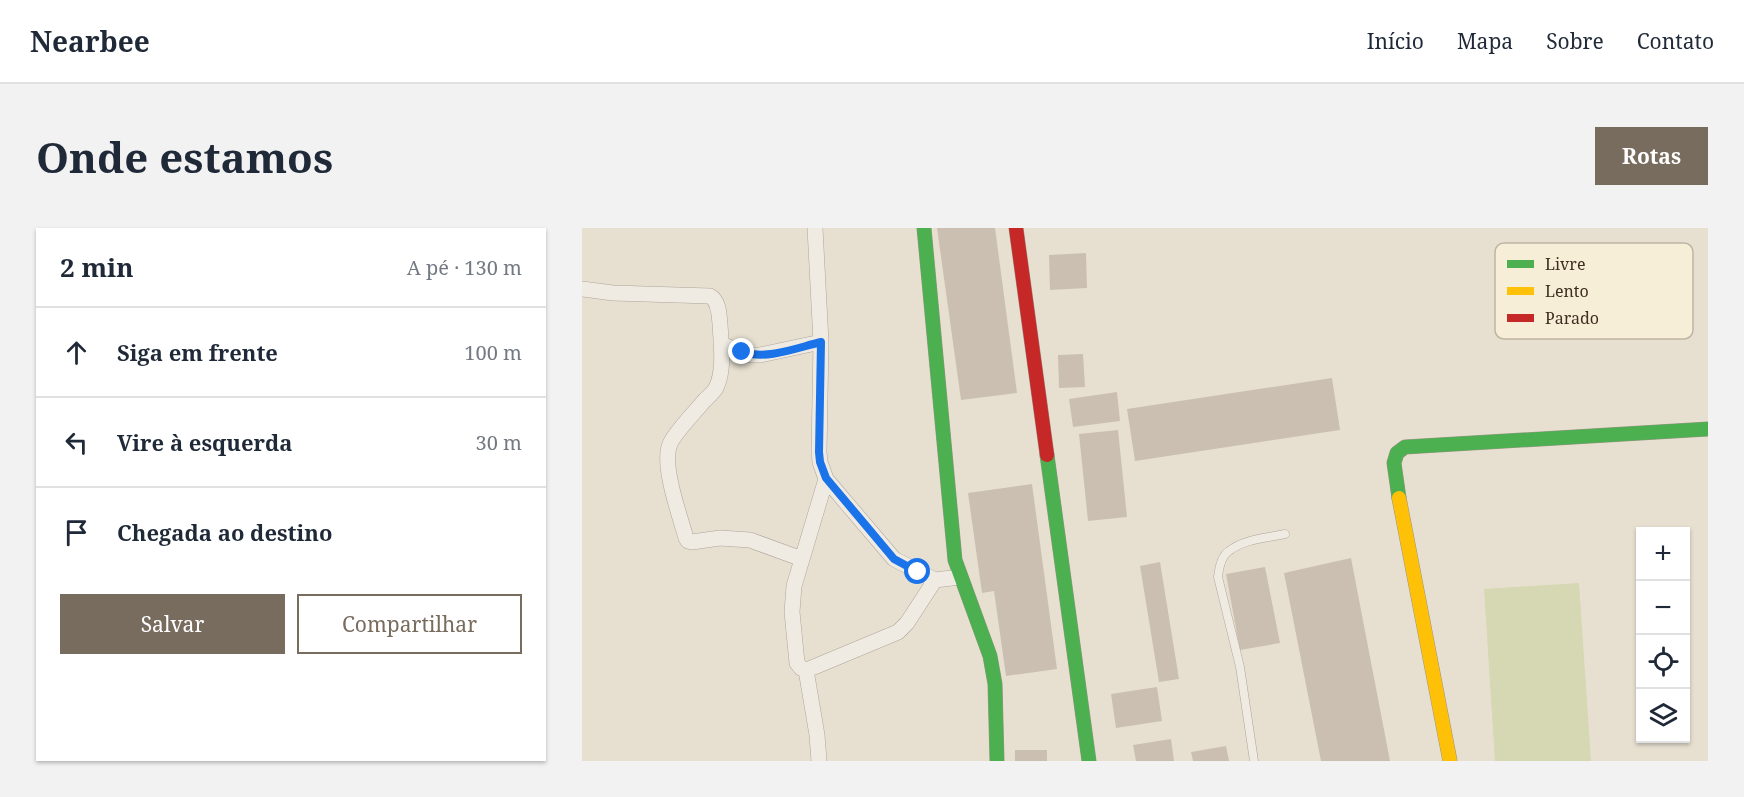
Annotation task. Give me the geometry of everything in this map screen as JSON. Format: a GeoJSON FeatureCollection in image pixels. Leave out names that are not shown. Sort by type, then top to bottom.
{"type":"FeatureCollection","features":[{"type":"Feature","properties":{"kind":"street"},"geometry":{"type":"LineString","coordinates":[[815,228],[821,342],[819,452],[826,478],[894,559],[935,580],[960,577]]}},
{"type":"Feature","properties":{"kind":"street"},"geometry":{"type":"LineString","coordinates":[[924,228],[955,560],[990,656],[994,684],[998,761]]}},
{"type":"Feature","properties":{"kind":"street"},"geometry":{"type":"LineString","coordinates":[[1016,228],[1089,761]]}},
{"type":"Feature","properties":{"kind":"street"},"geometry":{"type":"LineString","coordinates":[[582,289],[614,293],[710,296],[716,300],[721,344],[716,389],[690,417],[670,444],[668,454],[670,480],[686,538],[692,542],[720,538],[750,540],[802,559]]}},
{"type":"Feature","properties":{"kind":"street"},"geometry":{"type":"LineString","coordinates":[[721,344],[750,355],[759,355],[821,342]]}},
{"type":"Feature","properties":{"kind":"street"},"geometry":{"type":"LineString","coordinates":[[1450,761],[1401,510],[1394,463],[1397,453],[1405,447],[1708,429]]}},
{"type":"Feature","properties":{"kind":"street"},"geometry":{"type":"LineString","coordinates":[[826,478],[794,586],[792,612],[797,663],[801,668],[806,670],[898,632],[908,623],[935,580]]}},
{"type":"Feature","properties":{"kind":"street"},"geometry":{"type":"LineString","coordinates":[[806,670],[819,761]]}},
{"type":"Feature","properties":{"kind":"lane"},"geometry":{"type":"LineString","coordinates":[[1254,761],[1240,667],[1218,577],[1219,566],[1227,551],[1246,542],[1285,534]]}},
{"type":"Feature","properties":{"kind":"green space"},"geometry":{"type":"Polygon","coordinates":[[[1579,583],[1591,761],[1495,761],[1484,589],[1579,583]]]}},
{"type":"Feature","properties":{"kind":"building"},"geometry":{"type":"Polygon","coordinates":[[[937,228],[995,228],[1017,393],[961,400],[937,228]]]}},
{"type":"Feature","properties":{"kind":"building"},"geometry":{"type":"Polygon","coordinates":[[[1086,253],[1087,288],[1050,290],[1049,255],[1086,253]]]}},
{"type":"Feature","properties":{"kind":"building"},"geometry":{"type":"Polygon","coordinates":[[[1083,354],[1085,387],[1059,388],[1058,355],[1083,354]]]}},
{"type":"Feature","properties":{"kind":"building"},"geometry":{"type":"Polygon","coordinates":[[[1332,378],[1340,430],[1135,461],[1127,409],[1332,378]]]}},
{"type":"Feature","properties":{"kind":"building"},"geometry":{"type":"Polygon","coordinates":[[[1117,392],[1120,421],[1073,427],[1069,399],[1117,392]]]}},
{"type":"Feature","properties":{"kind":"building"},"geometry":{"type":"Polygon","coordinates":[[[1118,430],[1127,517],[1088,521],[1079,434],[1118,430]]]}},
{"type":"Feature","properties":{"kind":"building"},"geometry":{"type":"Polygon","coordinates":[[[1032,484],[1057,669],[1006,676],[994,591],[982,593],[968,493],[1032,484]]]}},
{"type":"Feature","properties":{"kind":"building"},"geometry":{"type":"Polygon","coordinates":[[[1351,558],[1390,761],[1321,761],[1284,573],[1351,558]]]}},
{"type":"Feature","properties":{"kind":"building"},"geometry":{"type":"Polygon","coordinates":[[[1160,562],[1179,679],[1159,682],[1140,566],[1160,562]]]}},
{"type":"Feature","properties":{"kind":"building"},"geometry":{"type":"Polygon","coordinates":[[[1265,567],[1280,643],[1240,650],[1226,574],[1265,567]]]}},
{"type":"Feature","properties":{"kind":"building"},"geometry":{"type":"Polygon","coordinates":[[[1157,687],[1162,721],[1116,728],[1111,694],[1157,687]]]}},
{"type":"Feature","properties":{"kind":"building"},"geometry":{"type":"Polygon","coordinates":[[[1171,739],[1174,761],[1136,761],[1133,745],[1171,739]]]}},
{"type":"Feature","properties":{"kind":"building"},"geometry":{"type":"Polygon","coordinates":[[[1226,746],[1229,761],[1193,761],[1191,752],[1226,746]]]}},
{"type":"Feature","properties":{"kind":"building"},"geometry":{"type":"Polygon","coordinates":[[[1015,750],[1047,750],[1047,761],[1015,761],[1015,750]]]}},
{"type":"Feature","properties":{"kind":"traffic: fast"},"geometry":{"type":"LineString","coordinates":[[924,228],[955,560],[990,656],[995,684],[997,761]]}},
{"type":"Feature","properties":{"kind":"traffic: fast"},"geometry":{"type":"LineString","coordinates":[[1399,498],[1394,463],[1397,453],[1405,447],[1708,429]]}},
{"type":"Feature","properties":{"kind":"traffic: fast"},"geometry":{"type":"LineString","coordinates":[[1047,455],[1089,761]]}},
{"type":"Feature","properties":{"kind":"traffic: slow"},"geometry":{"type":"LineString","coordinates":[[1399,498],[1450,761]]}},
{"type":"Feature","properties":{"kind":"traffic: jam"},"geometry":{"type":"LineString","coordinates":[[1016,228],[1047,455]]}},
{"type":"Feature","properties":{"kind":"route"},"geometry":{"type":"LineString","coordinates":[[742,352],[759,355],[821,342],[819,452],[826,478],[894,559],[918,572]]}}]}
